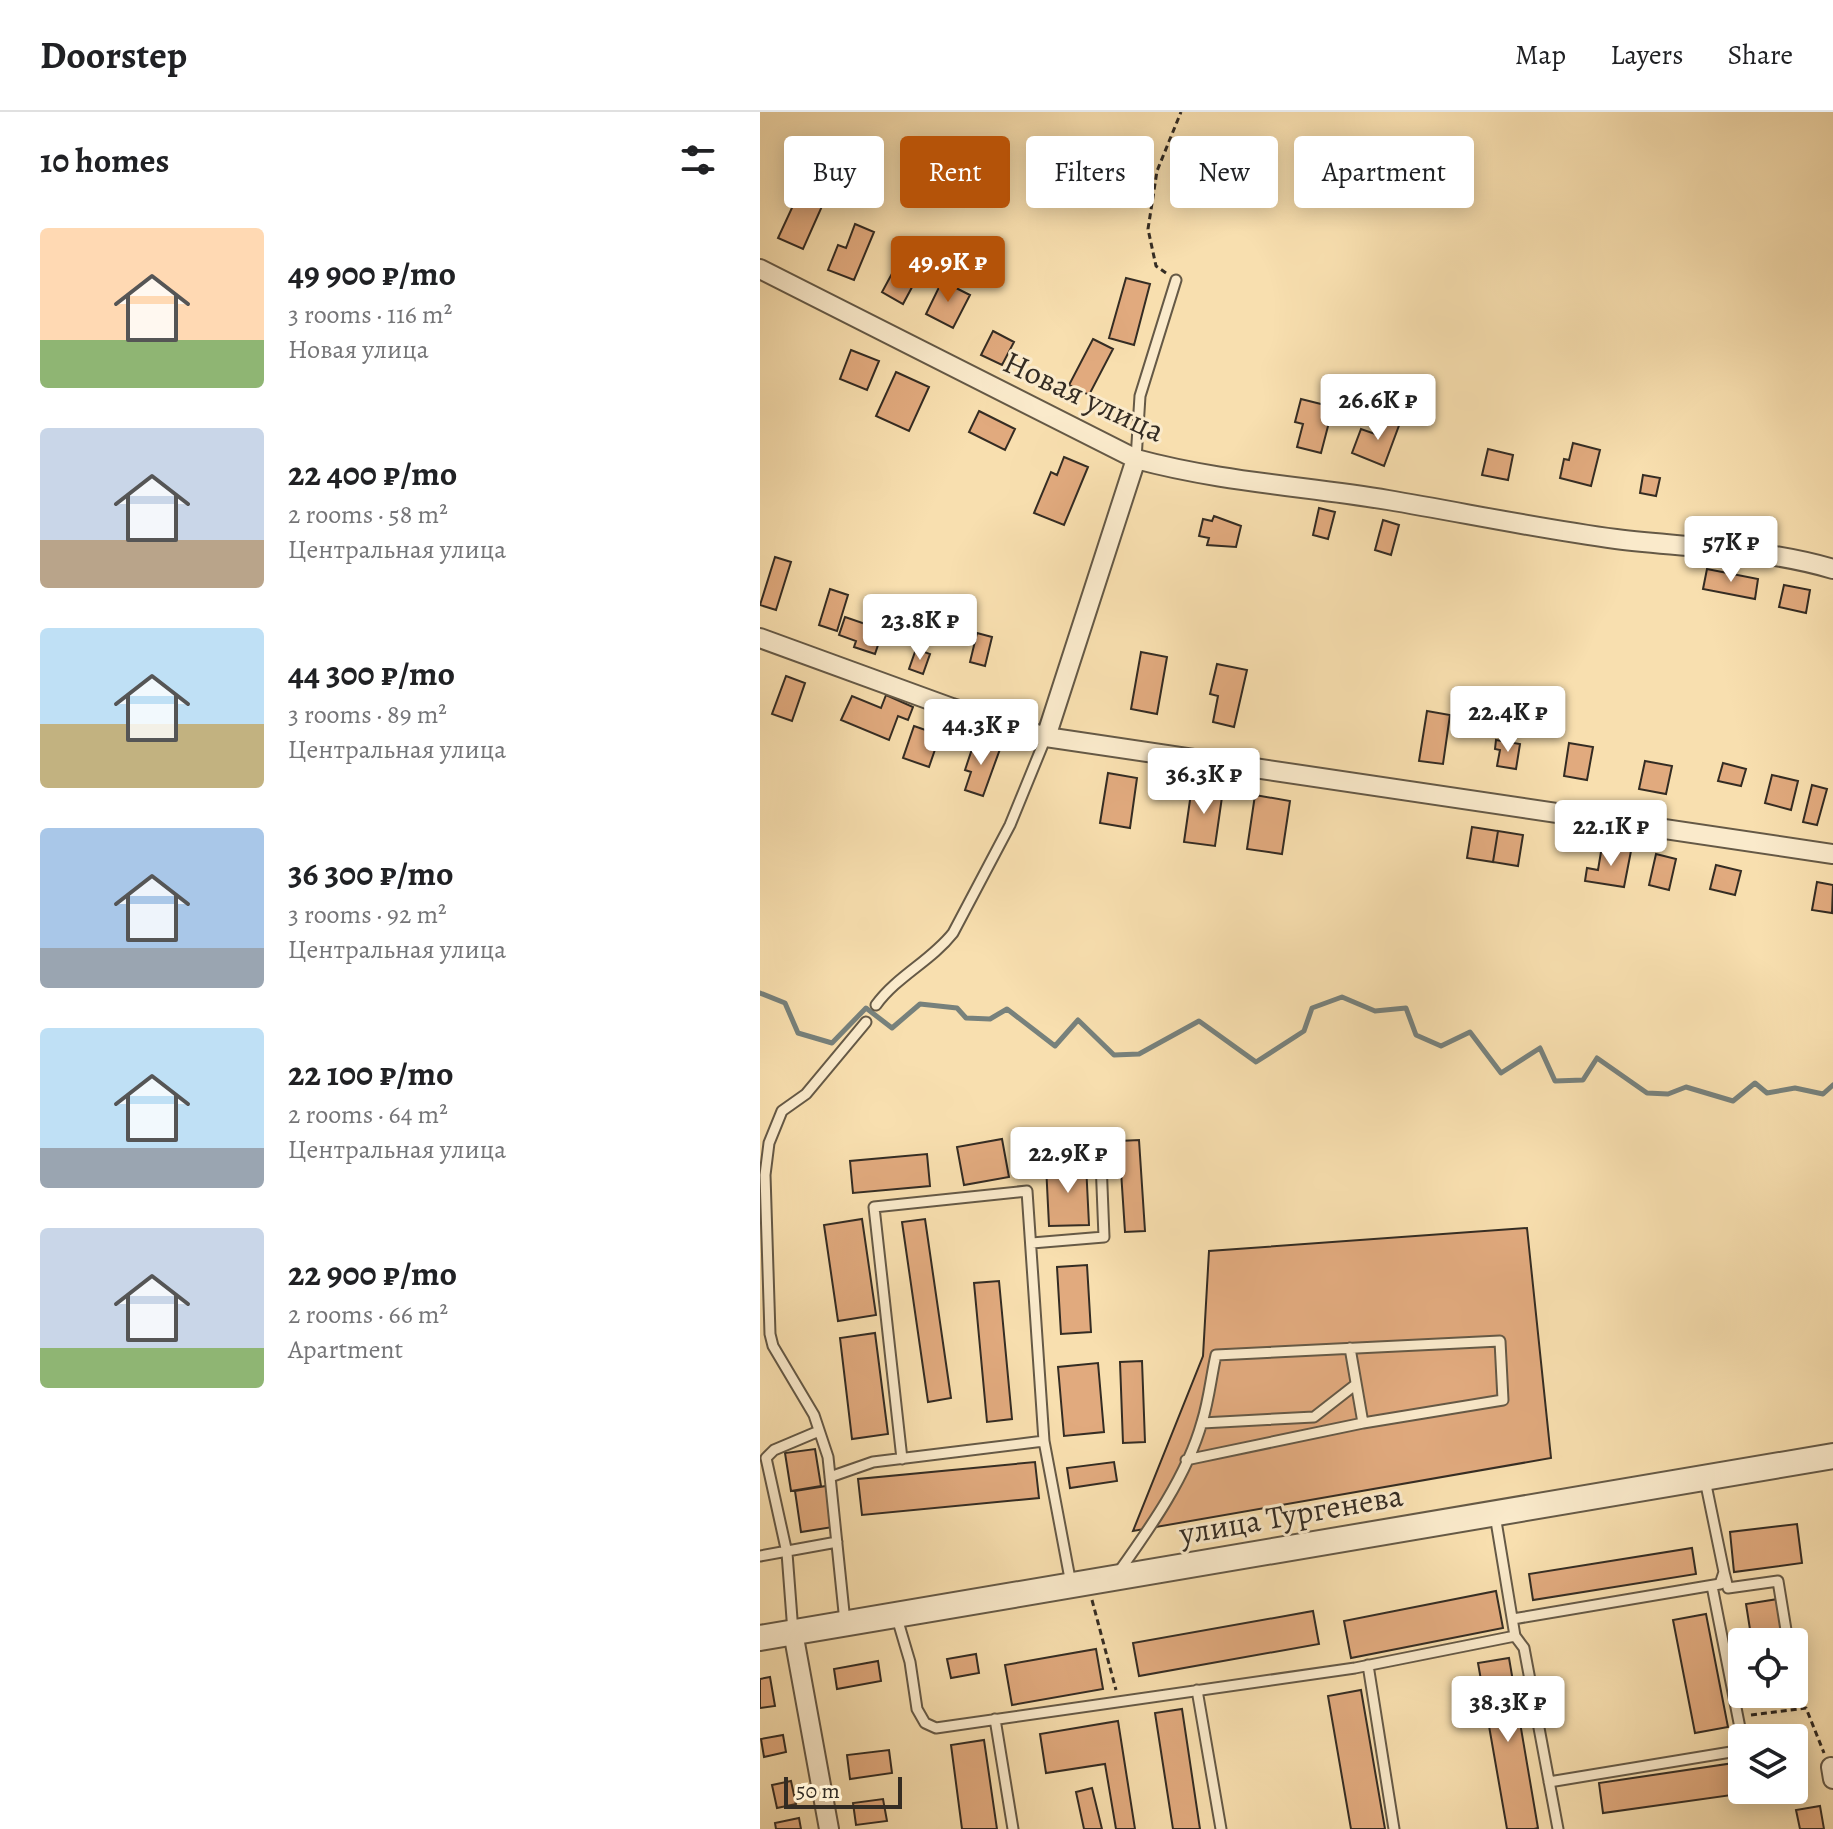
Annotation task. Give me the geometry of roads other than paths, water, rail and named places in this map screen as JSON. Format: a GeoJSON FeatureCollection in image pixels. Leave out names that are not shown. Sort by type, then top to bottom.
{"type":"FeatureCollection","features":[{"type":"Feature","properties":{"kind":"street","name":"Новая улица"},"geometry":{"type":"LineString","coordinates":[[760,269],[1136,459],[1199,476],[1387,500],[1528,528],[1673,546],[1744,549],[1833,569]]}},
{"type":"Feature","properties":{"kind":"street"},"geometry":{"type":"LineString","coordinates":[[1046,737],[1136,459]]}},
{"type":"Feature","properties":{"kind":"street"},"geometry":{"type":"LineString","coordinates":[[760,638],[952,708],[1046,737],[1833,854]]}},
{"type":"Feature","properties":{"kind":"street","name":"улица Тургенева"},"geometry":{"type":"LineString","coordinates":[[760,1638],[1833,1456]]}},
{"type":"Feature","properties":{"kind":"street"},"geometry":{"type":"LineString","coordinates":[[793,1632],[829,1829]]}},
{"type":"Feature","properties":{"kind":"lane"},"geometry":{"type":"LineString","coordinates":[[1136,459],[1140,396],[1176,280]]}},
{"type":"Feature","properties":{"kind":"lane"},"geometry":{"type":"LineString","coordinates":[[876,1005],[887,990],[942,947],[953,933],[1010,825],[1046,737]]}},
{"type":"Feature","properties":{"kind":"lane"},"geometry":{"type":"LineString","coordinates":[[845,1623],[830,1477],[819,1431],[814,1415],[773,1346],[770,1334],[765,1175],[769,1143],[782,1111],[806,1094],[866,1022]]}},
{"type":"Feature","properties":{"kind":"lane"},"geometry":{"type":"LineString","coordinates":[[1032,1243],[1104,1237],[1101,1161]]}},
{"type":"Feature","properties":{"kind":"lane"},"geometry":{"type":"LineString","coordinates":[[902,1459],[874,1207],[1027,1191],[1044,1441],[1079,1583]]}},
{"type":"Feature","properties":{"kind":"lane"},"geometry":{"type":"LineString","coordinates":[[1116,1576],[1150,1527],[1186,1460],[1202,1423],[1216,1355],[1500,1341],[1503,1400],[1363,1423],[1186,1460]]}},
{"type":"Feature","properties":{"kind":"lane"},"geometry":{"type":"LineString","coordinates":[[1350,1348],[1363,1423]]}},
{"type":"Feature","properties":{"kind":"lane"},"geometry":{"type":"LineString","coordinates":[[1202,1423],[1314,1417],[1355,1385]]}},
{"type":"Feature","properties":{"kind":"lane"},"geometry":{"type":"LineString","coordinates":[[793,1632],[787,1553],[766,1458],[774,1450],[819,1431]]}},
{"type":"Feature","properties":{"kind":"lane"},"geometry":{"type":"LineString","coordinates":[[830,1477],[873,1462],[1044,1441]]}},
{"type":"Feature","properties":{"kind":"lane"},"geometry":{"type":"LineString","coordinates":[[1704,1476],[1728,1588],[1778,1581],[1786,1628]]}},
{"type":"Feature","properties":{"kind":"lane"},"geometry":{"type":"LineString","coordinates":[[1494,1512],[1515,1636],[1524,1648],[1558,1829]]}},
{"type":"Feature","properties":{"kind":"lane"},"geometry":{"type":"LineString","coordinates":[[760,1556],[837,1542]]}},
{"type":"Feature","properties":{"kind":"lane"},"geometry":{"type":"LineString","coordinates":[[1513,1619],[1712,1586],[1720,1584],[1724,1572]]}},
{"type":"Feature","properties":{"kind":"lane"},"geometry":{"type":"LineString","coordinates":[[1712,1586],[1739,1724]]}},
{"type":"Feature","properties":{"kind":"lane"},"geometry":{"type":"LineString","coordinates":[[896,1615],[910,1662],[917,1709],[925,1723],[936,1728],[1368,1665],[1515,1636]]}},
{"type":"Feature","properties":{"kind":"lane"},"geometry":{"type":"LineString","coordinates":[[1368,1665],[1394,1829]]}},
{"type":"Feature","properties":{"kind":"lane"},"geometry":{"type":"LineString","coordinates":[[1197,1690],[1221,1829]]}},
{"type":"Feature","properties":{"kind":"lane"},"geometry":{"type":"LineString","coordinates":[[995,1719],[1013,1829]]}},
{"type":"Feature","properties":{"kind":"lane"},"geometry":{"type":"LineString","coordinates":[[1549,1782],[1728,1752]]}},
{"type":"Feature","properties":{"kind":"waterway"},"geometry":{"type":"LineString","coordinates":[[760,993],[785,1003],[798,1033],[832,1043],[866,1008],[892,1028],[920,1004],[957,1008],[966,1018],[990,1019],[1007,1009],[1055,1046],[1078,1020],[1114,1055],[1139,1054],[1199,1021],[1256,1062],[1304,1031],[1312,1008],[1342,997],[1375,1011],[1406,1008],[1416,1035],[1441,1046],[1470,1032],[1501,1073],[1540,1048],[1555,1081],[1583,1080],[1597,1058],[1647,1093],[1668,1094],[1686,1087],[1733,1101],[1755,1083],[1767,1093],[1795,1088],[1823,1094],[1833,1085]]}}]}
